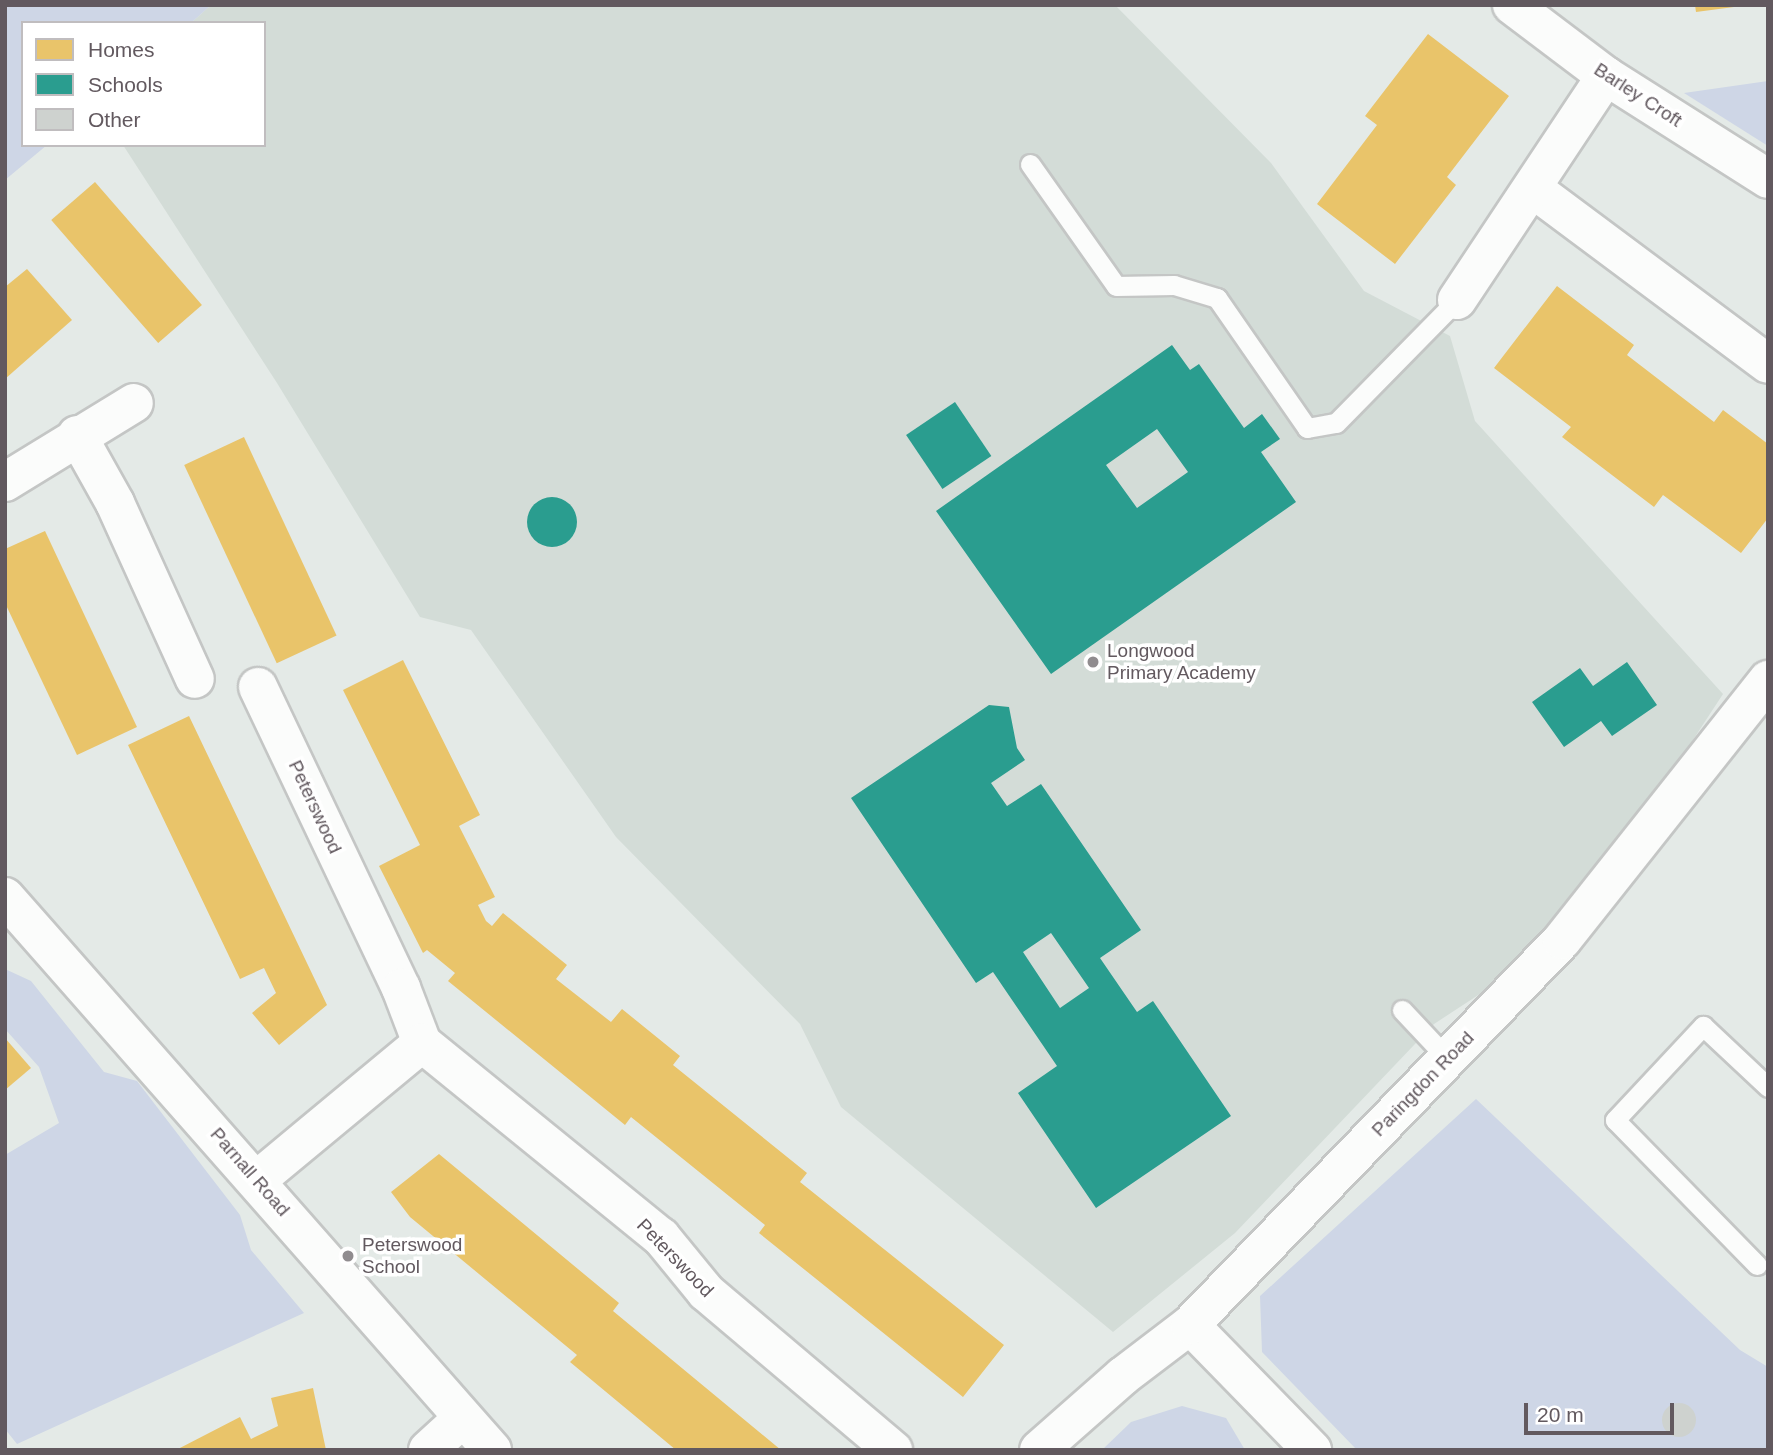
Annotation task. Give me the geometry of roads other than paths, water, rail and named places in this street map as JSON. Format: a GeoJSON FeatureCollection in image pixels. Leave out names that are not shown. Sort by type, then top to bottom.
{"type":"FeatureCollection","features":[{"type":"Feature","properties":{"kind":"street","name":"Barley Croft"},"geometry":{"type":"LineString","coordinates":[[1512,5],[1606,76],[1768,179]]}},
{"type":"Feature","properties":{"kind":"street"},"geometry":{"type":"LineString","coordinates":[[1457,299],[1606,76]]}},
{"type":"Feature","properties":{"kind":"street"},"geometry":{"type":"LineString","coordinates":[[1532,188],[1768,364]]}},
{"type":"Feature","properties":{"kind":"street"},"geometry":{"type":"LineString","coordinates":[[5,482],[77,435],[134,403]]}},
{"type":"Feature","properties":{"kind":"street"},"geometry":{"type":"LineString","coordinates":[[77,435],[115,503],[195,679]]}},
{"type":"Feature","properties":{"kind":"street","name":"Paringdon Road"},"geometry":{"type":"LineString","coordinates":[[1039,1450],[1123,1376],[1190,1325],[1562,940],[1768,680]]}},
{"type":"Feature","properties":{"kind":"street","name":"Peterswood"},"geometry":{"type":"LineString","coordinates":[[258,687],[401,988],[422,1043],[661,1237],[706,1292],[893,1450]]}},
{"type":"Feature","properties":{"kind":"street","name":"Parnall Road"},"geometry":{"type":"LineString","coordinates":[[5,897],[492,1450]]}},
{"type":"Feature","properties":{"kind":"street"},"geometry":{"type":"LineString","coordinates":[[257,1180],[422,1043]]}},
{"type":"Feature","properties":{"kind":"street"},"geometry":{"type":"LineString","coordinates":[[1190,1325],[1312,1450]]}},
{"type":"Feature","properties":{"kind":"street"},"geometry":{"type":"LineString","coordinates":[[428,1450],[463,1418]]}},
{"type":"Feature","properties":{"kind":"lane"},"geometry":{"type":"LineString","coordinates":[[1030,164],[1116,286],[1174,285],[1217,298],[1307,428],[1336,423],[1457,299]]}},
{"type":"Feature","properties":{"kind":"lane"},"geometry":{"type":"LineString","coordinates":[[1402,1010],[1447,1058]]}},
{"type":"Feature","properties":{"kind":"lane"},"geometry":{"type":"LineString","coordinates":[[1757,1265],[1615,1120],[1703,1026],[1768,1087]]}},
{"type":"Feature","properties":{"kind":"place","name":"Longwood Primary Academy"},"geometry":{"type":"Point","coordinates":[1093,662]}},
{"type":"Feature","properties":{"kind":"place","name":"Peterswood School"},"geometry":{"type":"Point","coordinates":[348,1256]}}]}
